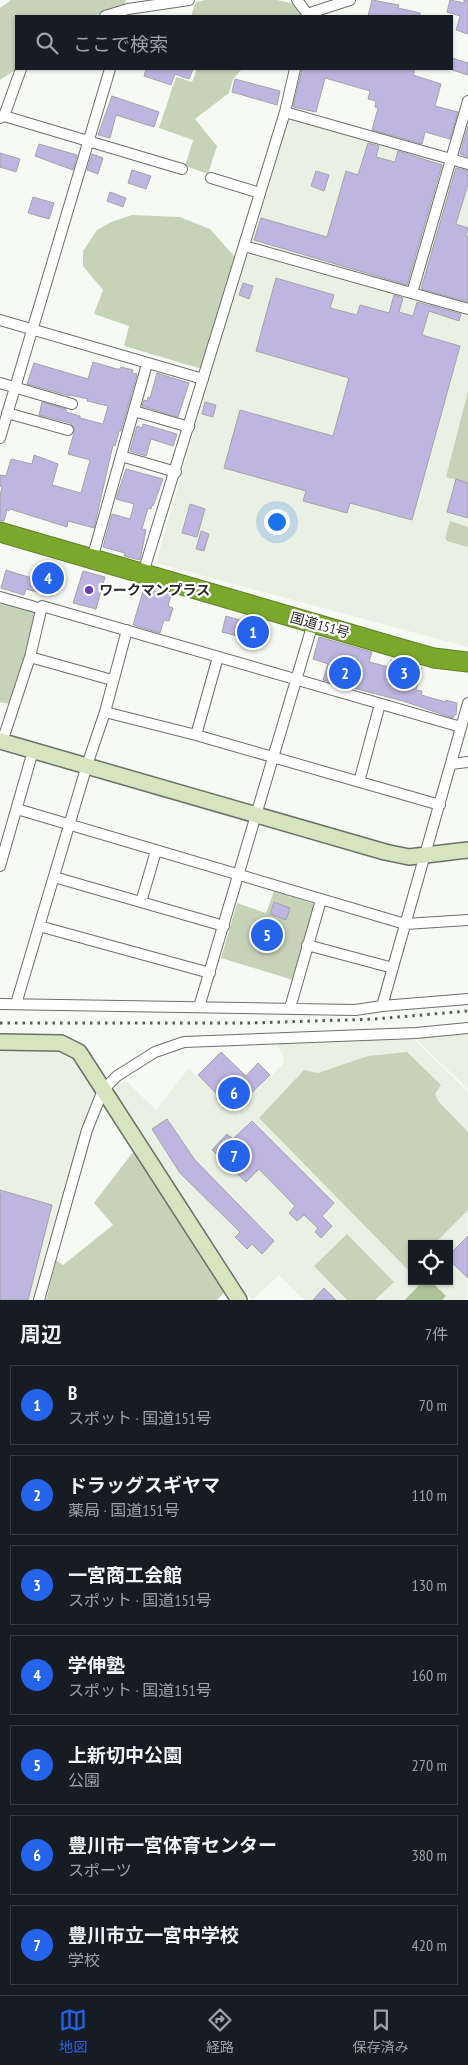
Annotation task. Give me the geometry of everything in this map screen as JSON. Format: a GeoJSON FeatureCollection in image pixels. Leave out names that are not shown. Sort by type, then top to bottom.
{"type":"FeatureCollection","features":[{"type":"Feature","properties":{"kind":"highway","name":"国道151号"},"geometry":{"type":"LineString","coordinates":[[0,532],[418,654],[468,662]]}},
{"type":"Feature","properties":{"kind":"street"},"geometry":{"type":"LineString","coordinates":[[108,15],[128,8],[189,0]]}},
{"type":"Feature","properties":{"kind":"street"},"geometry":{"type":"LineString","coordinates":[[297,0],[308,15]]}},
{"type":"Feature","properties":{"kind":"street"},"geometry":{"type":"LineString","coordinates":[[310,15],[313,12],[350,0]]}},
{"type":"Feature","properties":{"kind":"street"},"geometry":{"type":"LineString","coordinates":[[21,70],[2,117],[182,169]]}},
{"type":"Feature","properties":{"kind":"street"},"geometry":{"type":"LineString","coordinates":[[0,438],[5,414],[15,388],[110,70]]}},
{"type":"Feature","properties":{"kind":"street"},"geometry":{"type":"LineString","coordinates":[[144,573],[285,112],[296,70]]}},
{"type":"Feature","properties":{"kind":"street"},"geometry":{"type":"LineString","coordinates":[[412,293],[468,101]]}},
{"type":"Feature","properties":{"kind":"street"},"geometry":{"type":"LineString","coordinates":[[285,112],[468,164]]}},
{"type":"Feature","properties":{"kind":"street"},"geometry":{"type":"LineString","coordinates":[[211,178],[260,193]]}},
{"type":"Feature","properties":{"kind":"street"},"geometry":{"type":"LineString","coordinates":[[244,246],[468,309]]}},
{"type":"Feature","properties":{"kind":"street"},"geometry":{"type":"LineString","coordinates":[[0,320],[203,379]]}},
{"type":"Feature","properties":{"kind":"street"},"geometry":{"type":"LineString","coordinates":[[92,559],[147,364]]}},
{"type":"Feature","properties":{"kind":"street"},"geometry":{"type":"LineString","coordinates":[[0,383],[72,404]]}},
{"type":"Feature","properties":{"kind":"street"},"geometry":{"type":"LineString","coordinates":[[134,411],[188,427]]}},
{"type":"Feature","properties":{"kind":"street"},"geometry":{"type":"LineString","coordinates":[[5,414],[68,430]]}},
{"type":"Feature","properties":{"kind":"street"},"geometry":{"type":"LineString","coordinates":[[121,456],[176,472]]}},
{"type":"Feature","properties":{"kind":"street"},"geometry":{"type":"LineString","coordinates":[[0,597],[35,607]]}},
{"type":"Feature","properties":{"kind":"street"},"geometry":{"type":"LineString","coordinates":[[461,727],[42,606],[30,657],[1,741],[385,852],[409,857],[468,850]]}},
{"type":"Feature","properties":{"kind":"street"},"geometry":{"type":"LineString","coordinates":[[199,1007],[313,623]]}},
{"type":"Feature","properties":{"kind":"street"},"geometry":{"type":"LineString","coordinates":[[16,1004],[87,766],[106,712],[112,680],[127,630]]}},
{"type":"Feature","properties":{"kind":"street"},"geometry":{"type":"LineString","coordinates":[[30,657],[112,680]]}},
{"type":"Feature","properties":{"kind":"street"},"geometry":{"type":"LineString","coordinates":[[196,736],[218,657]]}},
{"type":"Feature","properties":{"kind":"street"},"geometry":{"type":"LineString","coordinates":[[382,1006],[468,703]]}},
{"type":"Feature","properties":{"kind":"street"},"geometry":{"type":"LineString","coordinates":[[359,782],[380,704]]}},
{"type":"Feature","properties":{"kind":"street"},"geometry":{"type":"LineString","coordinates":[[106,712],[440,805]]}},
{"type":"Feature","properties":{"kind":"street"},"geometry":{"type":"LineString","coordinates":[[0,866],[34,751]]}},
{"type":"Feature","properties":{"kind":"street"},"geometry":{"type":"LineString","coordinates":[[451,764],[468,762]]}},
{"type":"Feature","properties":{"kind":"street"},"geometry":{"type":"LineString","coordinates":[[17,808],[405,924],[468,920]]}},
{"type":"Feature","properties":{"kind":"street"},"geometry":{"type":"LineString","coordinates":[[141,902],[156,851]]}},
{"type":"Feature","properties":{"kind":"street"},"geometry":{"type":"LineString","coordinates":[[54,877],[224,926]]}},
{"type":"Feature","properties":{"kind":"street"},"geometry":{"type":"LineString","coordinates":[[290,1008],[320,900]]}},
{"type":"Feature","properties":{"kind":"street"},"geometry":{"type":"LineString","coordinates":[[39,926],[210,973]]}},
{"type":"Feature","properties":{"kind":"street"},"geometry":{"type":"LineString","coordinates":[[306,945],[393,968]]}},
{"type":"Feature","properties":{"kind":"street"},"geometry":{"type":"LineString","coordinates":[[0,1004],[355,1010],[468,999]]}},
{"type":"Feature","properties":{"kind":"street"},"geometry":{"type":"LineString","coordinates":[[39,1300],[87,1130],[103,1090],[117,1076],[155,1052],[184,1042],[406,1033],[468,1028]]}},
{"type":"Feature","properties":{"kind":"street"},"geometry":{"type":"LineString","coordinates":[[0,1042],[61,1043],[68,1045],[83,1057],[239,1300]]}},
{"type":"Feature","properties":{"kind":"shaded area"},"geometry":{"type":"Polygon","coordinates":[[[11,0],[126,0],[124,6],[96,15],[15,15],[15,70],[0,80],[0,8],[11,0]]]}},
{"type":"Feature","properties":{"kind":"shaded area"},"geometry":{"type":"Polygon","coordinates":[[[205,0],[277,0],[295,4],[302,15],[191,15],[196,2],[205,0]]]}},
{"type":"Feature","properties":{"kind":"shaded area"},"geometry":{"type":"Polygon","coordinates":[[[197,70],[241,70],[233,79],[229,93],[195,119],[217,146],[208,174],[185,166],[193,140],[159,128],[176,77],[192,82],[197,70]]]}},
{"type":"Feature","properties":{"kind":"shaded area"},"geometry":{"type":"Polygon","coordinates":[[[289,115],[441,160],[444,166],[411,285],[406,287],[253,243],[251,239],[289,115]]]}},
{"type":"Feature","properties":{"kind":"shaded area"},"geometry":{"type":"Polygon","coordinates":[[[458,165],[468,168],[468,305],[421,292],[417,288],[453,168],[458,165]]]}},
{"type":"Feature","properties":{"kind":"shaded area"},"geometry":{"type":"Polygon","coordinates":[[[132,215],[180,217],[210,229],[235,257],[202,369],[124,346],[129,326],[94,314],[103,290],[83,266],[83,251],[97,230],[111,222],[132,215]]]}},
{"type":"Feature","properties":{"kind":"shaded area"},"geometry":{"type":"Polygon","coordinates":[[[245,253],[468,316],[468,647],[156,563],[245,253]]]}},
{"type":"Feature","properties":{"kind":"shaded area"},"geometry":{"type":"Polygon","coordinates":[[[468,391],[468,483],[446,477],[468,391]]]}},
{"type":"Feature","properties":{"kind":"shaded area"},"geometry":{"type":"Polygon","coordinates":[[[450,521],[468,527],[468,547],[447,541],[445,538],[450,521]]]}},
{"type":"Feature","properties":{"kind":"shaded area"},"geometry":{"type":"Polygon","coordinates":[[[0,600],[38,612],[14,705],[0,702],[0,600]]]}},
{"type":"Feature","properties":{"kind":"shaded area"},"geometry":{"type":"Polygon","coordinates":[[[274,891],[314,904],[293,980],[221,958],[237,903],[266,913],[274,891]]]}},
{"type":"Feature","properties":{"kind":"shaded area"},"geometry":{"type":"Polygon","coordinates":[[[468,1033],[468,1089],[418,1041],[421,1036],[468,1033]]]}},
{"type":"Feature","properties":{"kind":"shaded area"},"geometry":{"type":"Polygon","coordinates":[[[272,1039],[413,1039],[468,1092],[467,1300],[304,1300],[279,1275],[252,1300],[137,1133],[115,1095],[117,1084],[122,1081],[127,1082],[156,1110],[189,1068],[234,1113],[284,1063],[282,1053],[272,1039]]]}},
{"type":"Feature","properties":{"kind":"shaded area"},"geometry":{"type":"Polygon","coordinates":[[[0,1049],[63,1049],[70,1052],[96,1089],[34,1300],[0,1300],[0,1049]]]}},
{"type":"Feature","properties":{"kind":"shaded area"},"geometry":{"type":"Polygon","coordinates":[[[407,1052],[441,1085],[435,1094],[438,1101],[468,1132],[468,1210],[438,1240],[408,1240],[408,1270],[259,1118],[304,1070],[318,1073],[368,1056],[407,1052]]]}},
{"type":"Feature","properties":{"kind":"shaded area"},"geometry":{"type":"Polygon","coordinates":[[[136,1148],[225,1292],[217,1300],[46,1300],[56,1260],[63,1265],[113,1225],[94,1203],[136,1148]]]}},
{"type":"Feature","properties":{"kind":"shaded area"},"geometry":{"type":"Polygon","coordinates":[[[347,1234],[394,1282],[375,1300],[347,1300],[314,1266],[347,1234]]]}},
{"type":"Feature","properties":{"kind":"shaded area"},"geometry":{"type":"Polygon","coordinates":[[[419,1285],[435,1285],[446,1296],[442,1300],[405,1300],[419,1285]]]}},
{"type":"Feature","properties":{"kind":"building"},"geometry":{"type":"Polygon","coordinates":[[[372,0],[399,5],[398,8],[420,13],[420,15],[368,15],[372,0]]]}},
{"type":"Feature","properties":{"kind":"building"},"geometry":{"type":"Polygon","coordinates":[[[450,0],[464,3],[464,0],[468,0],[468,34],[456,30],[460,16],[447,12],[450,0]]]}},
{"type":"Feature","properties":{"kind":"building"},"geometry":{"type":"Polygon","coordinates":[[[453,58],[468,63],[468,75],[452,70],[453,58]]]}},
{"type":"Feature","properties":{"kind":"building"},"geometry":{"type":"Polygon","coordinates":[[[146,70],[193,70],[189,79],[175,74],[171,85],[144,76],[146,70]]]}},
{"type":"Feature","properties":{"kind":"building"},"geometry":{"type":"Polygon","coordinates":[[[302,70],[415,70],[413,75],[441,84],[435,106],[458,112],[450,139],[425,132],[422,144],[372,130],[378,108],[375,107],[376,101],[368,99],[370,91],[325,78],[316,112],[293,107],[302,70]]]}},
{"type":"Feature","properties":{"kind":"building"},"geometry":{"type":"Polygon","coordinates":[[[235,79],[280,91],[277,105],[232,92],[235,79]]]}},
{"type":"Feature","properties":{"kind":"building"},"geometry":{"type":"Polygon","coordinates":[[[112,96],[159,112],[154,127],[116,115],[110,138],[98,135],[112,96]]]}},
{"type":"Feature","properties":{"kind":"building"},"geometry":{"type":"Polygon","coordinates":[[[468,126],[468,157],[460,154],[468,126]]]}},
{"type":"Feature","properties":{"kind":"building"},"geometry":{"type":"Polygon","coordinates":[[[368,143],[379,146],[376,157],[395,162],[398,151],[442,165],[407,285],[254,240],[261,218],[327,237],[346,171],[358,175],[368,143]]]}},
{"type":"Feature","properties":{"kind":"building"},"geometry":{"type":"Polygon","coordinates":[[[39,144],[77,155],[73,170],[35,156],[39,144]]]}},
{"type":"Feature","properties":{"kind":"building"},"geometry":{"type":"Polygon","coordinates":[[[0,153],[20,159],[16,172],[0,167],[0,153]]]}},
{"type":"Feature","properties":{"kind":"building"},"geometry":{"type":"Polygon","coordinates":[[[92,154],[103,158],[98,174],[87,170],[92,154]]]}},
{"type":"Feature","properties":{"kind":"building"},"geometry":{"type":"Polygon","coordinates":[[[456,168],[468,171],[468,184],[456,224],[468,228],[466,236],[468,237],[468,302],[421,289],[456,168]]]}},
{"type":"Feature","properties":{"kind":"building"},"geometry":{"type":"Polygon","coordinates":[[[132,170],[151,176],[146,189],[128,183],[132,170]]]}},
{"type":"Feature","properties":{"kind":"building"},"geometry":{"type":"Polygon","coordinates":[[[316,171],[329,175],[324,191],[311,186],[316,171]]]}},
{"type":"Feature","properties":{"kind":"building"},"geometry":{"type":"Polygon","coordinates":[[[110,192],[126,198],[123,207],[107,201],[110,192]]]}},
{"type":"Feature","properties":{"kind":"building"},"geometry":{"type":"Polygon","coordinates":[[[33,197],[54,203],[49,219],[28,213],[33,197]]]}},
{"type":"Feature","properties":{"kind":"building"},"geometry":{"type":"Polygon","coordinates":[[[276,278],[334,295],[330,308],[357,315],[360,305],[389,313],[394,295],[403,298],[399,312],[413,316],[417,302],[461,314],[459,321],[429,311],[422,335],[460,346],[412,520],[350,503],[347,513],[303,501],[306,491],[224,468],[240,410],[333,436],[349,378],[256,351],[276,278]]]}},
{"type":"Feature","properties":{"kind":"building"},"geometry":{"type":"Polygon","coordinates":[[[243,283],[253,286],[249,299],[239,295],[243,283]]]}},
{"type":"Feature","properties":{"kind":"building"},"geometry":{"type":"Polygon","coordinates":[[[93,362],[117,369],[121,367],[133,370],[132,373],[137,374],[121,431],[119,431],[115,446],[113,445],[94,528],[68,521],[67,527],[10,509],[9,511],[7,510],[4,521],[0,521],[0,495],[2,487],[0,486],[0,475],[6,476],[11,459],[32,464],[34,455],[58,464],[52,485],[81,493],[90,460],[68,454],[75,429],[70,423],[39,415],[42,402],[66,409],[66,412],[80,416],[80,418],[103,424],[108,406],[87,401],[88,399],[27,384],[34,363],[88,379],[93,362]]]}},
{"type":"Feature","properties":{"kind":"building"},"geometry":{"type":"Polygon","coordinates":[[[157,373],[189,383],[178,417],[142,406],[144,400],[147,401],[148,397],[150,398],[157,373]]]}},
{"type":"Feature","properties":{"kind":"building"},"geometry":{"type":"Polygon","coordinates":[[[205,402],[216,405],[213,417],[202,414],[205,402]]]}},
{"type":"Feature","properties":{"kind":"building"},"geometry":{"type":"Polygon","coordinates":[[[143,424],[177,434],[173,446],[151,439],[146,456],[130,451],[137,426],[142,428],[143,424]]]}},
{"type":"Feature","properties":{"kind":"building"},"geometry":{"type":"Polygon","coordinates":[[[126,469],[163,479],[153,506],[151,509],[148,508],[142,529],[146,530],[140,560],[124,556],[125,553],[103,547],[112,514],[130,519],[134,504],[116,499],[126,469]]]}},
{"type":"Feature","properties":{"kind":"building"},"geometry":{"type":"Polygon","coordinates":[[[456,479],[468,483],[468,518],[447,512],[456,479]]]}},
{"type":"Feature","properties":{"kind":"building"},"geometry":{"type":"Polygon","coordinates":[[[190,504],[205,509],[197,537],[182,533],[190,504]]]}},
{"type":"Feature","properties":{"kind":"building"},"geometry":{"type":"Polygon","coordinates":[[[201,531],[209,534],[204,551],[196,549],[201,531]]]}},
{"type":"Feature","properties":{"kind":"building"},"geometry":{"type":"Polygon","coordinates":[[[41,569],[58,574],[52,596],[26,589],[24,595],[1,588],[6,570],[38,580],[41,569]]]}},
{"type":"Feature","properties":{"kind":"building","name":"ワークマンプラス"},"geometry":{"type":"Polygon","coordinates":[[[83,571],[105,577],[96,609],[73,603],[83,571]]]}},
{"type":"Feature","properties":{"kind":"building"},"geometry":{"type":"Polygon","coordinates":[[[144,588],[171,595],[168,606],[173,608],[169,621],[164,620],[160,633],[133,625],[144,588]]]}},
{"type":"Feature","properties":{"kind":"building"},"geometry":{"type":"Polygon","coordinates":[[[226,616],[264,627],[260,642],[222,632],[226,616]]]}},
{"type":"Feature","properties":{"kind":"building"},"geometry":{"type":"Polygon","coordinates":[[[319,637],[372,652],[369,662],[389,667],[391,660],[422,668],[416,690],[422,691],[421,695],[457,703],[456,715],[453,718],[403,701],[323,680],[328,664],[313,659],[319,637]]]}},
{"type":"Feature","properties":{"kind":"building"},"geometry":{"type":"Polygon","coordinates":[[[274,902],[290,908],[286,920],[270,914],[274,902]]]}},
{"type":"Feature","properties":{"kind":"building"},"geometry":{"type":"Polygon","coordinates":[[[221,1052],[246,1076],[258,1063],[270,1075],[233,1111],[198,1075],[221,1052]]]}},
{"type":"Feature","properties":{"kind":"building"},"geometry":{"type":"Polygon","coordinates":[[[167,1119],[195,1160],[274,1241],[262,1254],[252,1244],[247,1249],[235,1237],[240,1232],[180,1173],[152,1129],[167,1119]]]}},
{"type":"Feature","properties":{"kind":"building"},"geometry":{"type":"Polygon","coordinates":[[[252,1121],[334,1203],[322,1216],[332,1226],[321,1238],[315,1232],[318,1228],[304,1215],[297,1221],[289,1213],[295,1206],[259,1169],[246,1182],[212,1150],[227,1134],[233,1139],[252,1121]]]}},
{"type":"Feature","properties":{"kind":"building"},"geometry":{"type":"Polygon","coordinates":[[[0,1190],[52,1205],[28,1300],[0,1300],[0,1190]]]}},
{"type":"Feature","properties":{"kind":"building"},"geometry":{"type":"Polygon","coordinates":[[[468,1236],[468,1278],[453,1264],[453,1251],[468,1236]]]}},
{"type":"Feature","properties":{"kind":"building"},"geometry":{"type":"Polygon","coordinates":[[[324,1288],[336,1300],[313,1300],[324,1288]]]}},
{"type":"Feature","properties":{"kind":"railway"},"geometry":{"type":"LineString","coordinates":[[0,1023],[251,1023],[375,1019],[468,1011]]}},
{"type":"Feature","properties":{"kind":"place","name":"学伸塾"},"geometry":{"type":"Point","coordinates":[48,578]}},
{"type":"Feature","properties":{"kind":"place","name":"ワークマンプラス"},"geometry":{"type":"Point","coordinates":[89,590]}},
{"type":"Feature","properties":{"kind":"place","name":"B"},"geometry":{"type":"Point","coordinates":[253,632]}},
{"type":"Feature","properties":{"kind":"place","name":"ドラッグスギヤマ"},"geometry":{"type":"Point","coordinates":[345,673]}},
{"type":"Feature","properties":{"kind":"place","name":"一宮商工会館"},"geometry":{"type":"Point","coordinates":[404,673]}},
{"type":"Feature","properties":{"kind":"place","name":"上新切中公園"},"geometry":{"type":"Point","coordinates":[267,935]}},
{"type":"Feature","properties":{"kind":"place","name":"豊川市一宮体育センター"},"geometry":{"type":"Point","coordinates":[234,1093]}},
{"type":"Feature","properties":{"kind":"place","name":"豊川市立一宮中学校"},"geometry":{"type":"Point","coordinates":[234,1156]}}]}
